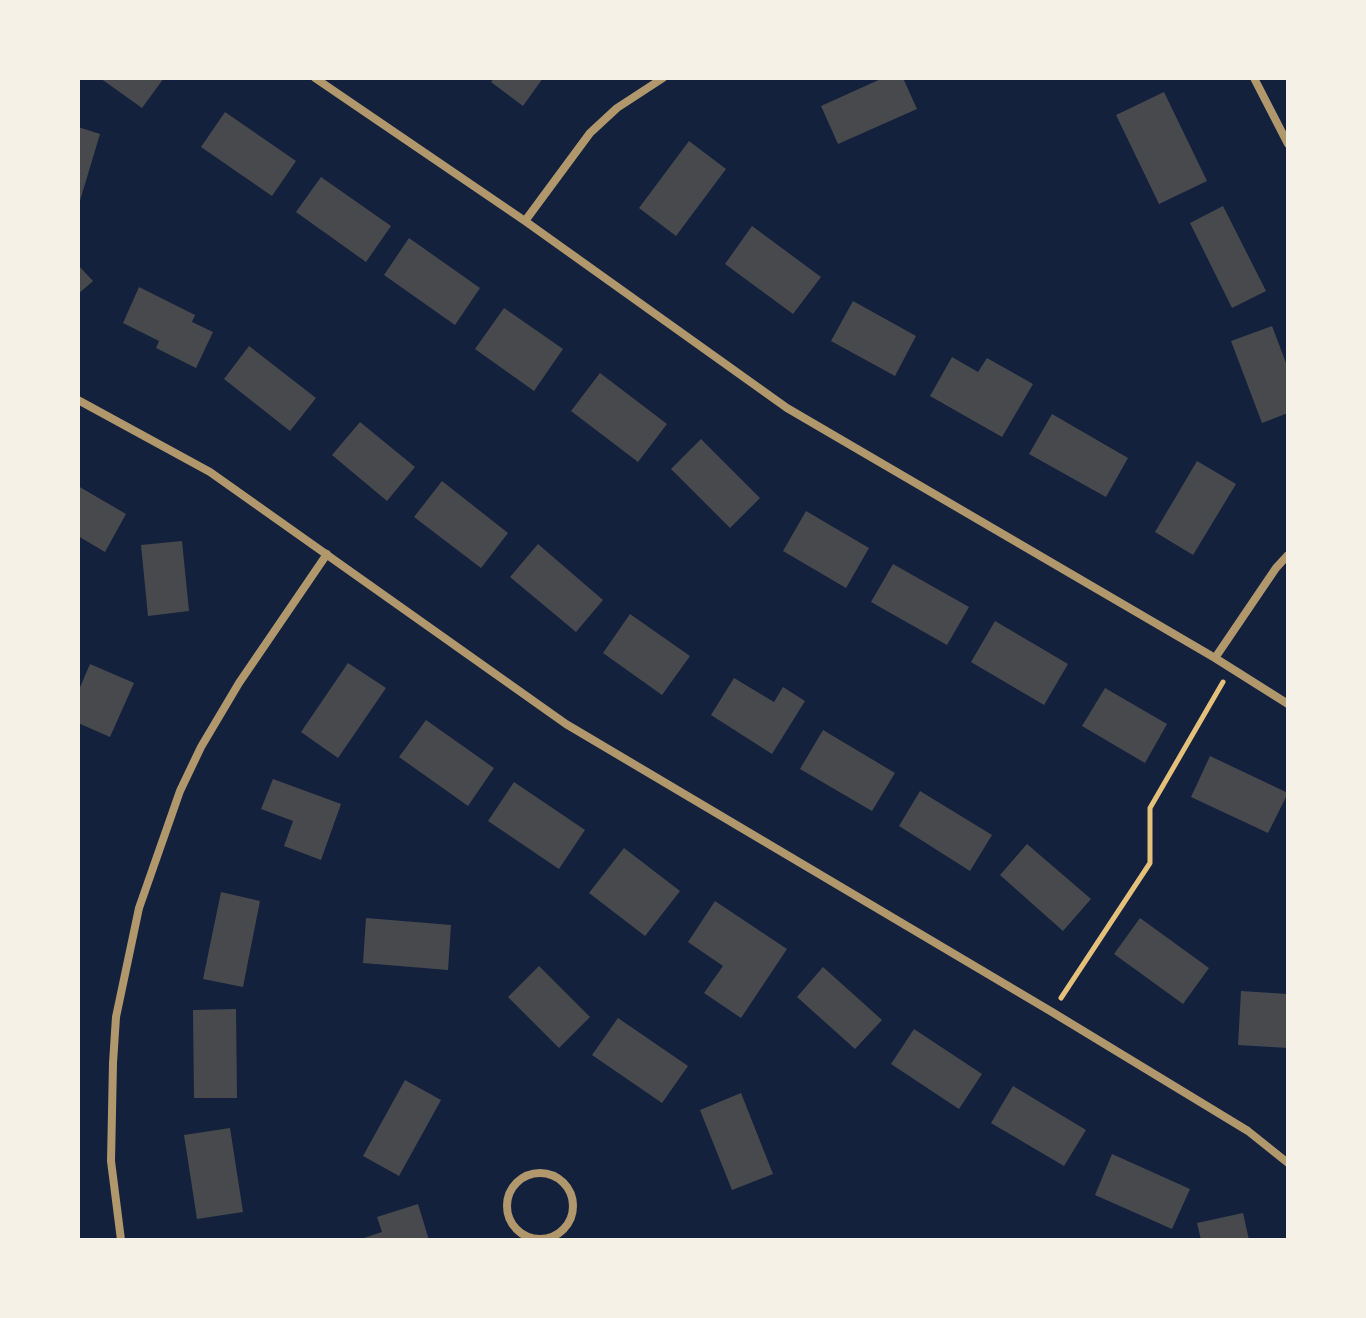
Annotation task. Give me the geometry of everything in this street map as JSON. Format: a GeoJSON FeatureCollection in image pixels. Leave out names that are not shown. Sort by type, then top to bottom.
{"type":"FeatureCollection","features":[{"type":"Feature","properties":{"kind":"street"},"geometry":{"type":"LineString","coordinates":[[315,78],[525,221],[787,408],[1215,658],[1288,704]]}},
{"type":"Feature","properties":{"kind":"street"},"geometry":{"type":"LineString","coordinates":[[525,221],[590,133],[617,108],[663,78]]}},
{"type":"Feature","properties":{"kind":"street"},"geometry":{"type":"LineString","coordinates":[[1254,78],[1288,144]]}},
{"type":"Feature","properties":{"kind":"street"},"geometry":{"type":"LineString","coordinates":[[78,400],[210,472],[566,724],[1248,1131],[1288,1163]]}},
{"type":"Feature","properties":{"kind":"street"},"geometry":{"type":"LineString","coordinates":[[121,1240],[111,1161],[113,1063],[116,1017],[139,908],[180,791],[201,747],[239,683],[327,554]]}},
{"type":"Feature","properties":{"kind":"street"},"geometry":{"type":"LineString","coordinates":[[1215,658],[1288,555]]}},
{"type":"Feature","properties":{"kind":"street"},"geometry":{"type":"LineString","coordinates":[[538,1173],[560,1179],[572,1198],[573,1210],[563,1230],[542,1240],[520,1233],[512,1225],[507,1202],[517,1182],[538,1173]]}},
{"type":"Feature","properties":{"kind":"path"},"geometry":{"type":"LineString","coordinates":[[1052,1012],[1150,863],[1150,808],[1232,669]]}},
{"type":"Feature","properties":{"kind":"building"},"geometry":{"type":"Polygon","coordinates":[[[100,78],[164,78],[142,108],[100,78]]]}},
{"type":"Feature","properties":{"kind":"building"},"geometry":{"type":"Polygon","coordinates":[[[494,78],[543,78],[523,106],[491,82],[494,78]]]}},
{"type":"Feature","properties":{"kind":"building"},"geometry":{"type":"Polygon","coordinates":[[[883,78],[903,78],[917,109],[838,144],[821,106],[883,78]]]}},
{"type":"Feature","properties":{"kind":"building"},"geometry":{"type":"Polygon","coordinates":[[[1164,92],[1207,181],[1159,204],[1116,115],[1164,92]]]}},
{"type":"Feature","properties":{"kind":"building"},"geometry":{"type":"Polygon","coordinates":[[[225,112],[296,161],[272,196],[201,147],[225,112]]]}},
{"type":"Feature","properties":{"kind":"building"},"geometry":{"type":"Polygon","coordinates":[[[78,127],[100,134],[79,204],[78,204],[78,127]]]}},
{"type":"Feature","properties":{"kind":"building"},"geometry":{"type":"Polygon","coordinates":[[[689,141],[726,169],[676,236],[639,208],[689,141]]]}},
{"type":"Feature","properties":{"kind":"building"},"geometry":{"type":"Polygon","coordinates":[[[321,177],[391,226],[366,262],[296,212],[321,177]]]}},
{"type":"Feature","properties":{"kind":"building"},"geometry":{"type":"Polygon","coordinates":[[[1223,206],[1266,291],[1232,308],[1190,223],[1223,206]]]}},
{"type":"Feature","properties":{"kind":"building"},"geometry":{"type":"Polygon","coordinates":[[[752,226],[821,277],[793,314],[725,264],[752,226]]]}},
{"type":"Feature","properties":{"kind":"building"},"geometry":{"type":"Polygon","coordinates":[[[409,238],[480,288],[455,325],[384,275],[409,238]]]}},
{"type":"Feature","properties":{"kind":"building"},"geometry":{"type":"Polygon","coordinates":[[[78,265],[93,281],[78,294],[78,265]]]}},
{"type":"Feature","properties":{"kind":"building"},"geometry":{"type":"Polygon","coordinates":[[[139,287],[195,315],[192,322],[213,332],[196,368],[156,348],[159,341],[123,323],[139,287]]]}},
{"type":"Feature","properties":{"kind":"building"},"geometry":{"type":"Polygon","coordinates":[[[853,301],[916,336],[895,376],[831,341],[853,301]]]}},
{"type":"Feature","properties":{"kind":"building"},"geometry":{"type":"Polygon","coordinates":[[[504,308],[563,349],[534,391],[475,349],[504,308]]]}},
{"type":"Feature","properties":{"kind":"building"},"geometry":{"type":"Polygon","coordinates":[[[1272,326],[1288,368],[1288,413],[1262,423],[1231,341],[1272,326]]]}},
{"type":"Feature","properties":{"kind":"building"},"geometry":{"type":"Polygon","coordinates":[[[249,346],[316,398],[290,431],[224,379],[249,346]]]}},
{"type":"Feature","properties":{"kind":"building"},"geometry":{"type":"Polygon","coordinates":[[[952,357],[978,372],[987,358],[1033,384],[1002,437],[930,396],[952,357]]]}},
{"type":"Feature","properties":{"kind":"building"},"geometry":{"type":"Polygon","coordinates":[[[600,373],[667,424],[638,462],[571,411],[600,373]]]}},
{"type":"Feature","properties":{"kind":"building"},"geometry":{"type":"Polygon","coordinates":[[[1052,414],[1128,458],[1106,497],[1029,454],[1052,414]]]}},
{"type":"Feature","properties":{"kind":"building"},"geometry":{"type":"Polygon","coordinates":[[[360,422],[415,467],[387,501],[332,455],[360,422]]]}},
{"type":"Feature","properties":{"kind":"building"},"geometry":{"type":"Polygon","coordinates":[[[701,439],[760,498],[730,528],[671,469],[701,439]]]}},
{"type":"Feature","properties":{"kind":"building"},"geometry":{"type":"Polygon","coordinates":[[[1197,461],[1236,484],[1193,555],[1155,532],[1197,461]]]}},
{"type":"Feature","properties":{"kind":"building"},"geometry":{"type":"Polygon","coordinates":[[[442,481],[508,533],[481,568],[414,517],[442,481]]]}},
{"type":"Feature","properties":{"kind":"building"},"geometry":{"type":"Polygon","coordinates":[[[78,486],[126,514],[105,552],[78,536],[78,486]]]}},
{"type":"Feature","properties":{"kind":"building"},"geometry":{"type":"Polygon","coordinates":[[[806,511],[869,548],[846,588],[783,551],[806,511]]]}},
{"type":"Feature","properties":{"kind":"building"},"geometry":{"type":"Polygon","coordinates":[[[182,541],[189,611],[148,616],[141,545],[182,541]]]}},
{"type":"Feature","properties":{"kind":"building"},"geometry":{"type":"Polygon","coordinates":[[[538,544],[603,600],[576,632],[510,577],[538,544]]]}},
{"type":"Feature","properties":{"kind":"building"},"geometry":{"type":"Polygon","coordinates":[[[893,564],[969,607],[947,645],[871,602],[893,564]]]}},
{"type":"Feature","properties":{"kind":"building"},"geometry":{"type":"Polygon","coordinates":[[[630,614],[690,656],[662,695],[603,653],[630,614]]]}},
{"type":"Feature","properties":{"kind":"building"},"geometry":{"type":"Polygon","coordinates":[[[995,621],[1068,664],[1044,705],[971,662],[995,621]]]}},
{"type":"Feature","properties":{"kind":"building"},"geometry":{"type":"Polygon","coordinates":[[[348,663],[386,688],[338,758],[301,732],[348,663]]]}},
{"type":"Feature","properties":{"kind":"building"},"geometry":{"type":"Polygon","coordinates":[[[90,664],[134,683],[110,737],[78,723],[78,692],[90,664]]]}},
{"type":"Feature","properties":{"kind":"building"},"geometry":{"type":"Polygon","coordinates":[[[734,678],[774,702],[783,687],[805,701],[772,754],[711,715],[734,678]]]}},
{"type":"Feature","properties":{"kind":"building"},"geometry":{"type":"Polygon","coordinates":[[[1105,688],[1167,724],[1145,763],[1082,726],[1105,688]]]}},
{"type":"Feature","properties":{"kind":"building"},"geometry":{"type":"Polygon","coordinates":[[[426,720],[494,768],[468,806],[399,757],[426,720]]]}},
{"type":"Feature","properties":{"kind":"building"},"geometry":{"type":"Polygon","coordinates":[[[823,730],[895,773],[872,811],[800,769],[823,730]]]}},
{"type":"Feature","properties":{"kind":"building"},"geometry":{"type":"Polygon","coordinates":[[[1210,756],[1288,793],[1268,833],[1191,797],[1210,756]]]}},
{"type":"Feature","properties":{"kind":"building"},"geometry":{"type":"Polygon","coordinates":[[[273,779],[341,804],[321,860],[284,846],[293,821],[261,809],[273,779]]]}},
{"type":"Feature","properties":{"kind":"building"},"geometry":{"type":"Polygon","coordinates":[[[514,782],[585,830],[559,869],[488,821],[514,782]]]}},
{"type":"Feature","properties":{"kind":"building"},"geometry":{"type":"Polygon","coordinates":[[[920,791],[992,835],[970,871],[899,826],[920,791]]]}},
{"type":"Feature","properties":{"kind":"building"},"geometry":{"type":"Polygon","coordinates":[[[1027,844],[1091,899],[1063,931],[1000,875],[1027,844]]]}},
{"type":"Feature","properties":{"kind":"building"},"geometry":{"type":"Polygon","coordinates":[[[624,848],[680,891],[645,936],[589,893],[624,848]]]}},
{"type":"Feature","properties":{"kind":"building"},"geometry":{"type":"Polygon","coordinates":[[[221,892],[260,901],[243,987],[203,979],[221,892]]]}},
{"type":"Feature","properties":{"kind":"building"},"geometry":{"type":"Polygon","coordinates":[[[715,901],[787,949],[741,1018],[704,993],[723,966],[688,942],[715,901]]]}},
{"type":"Feature","properties":{"kind":"building"},"geometry":{"type":"Polygon","coordinates":[[[366,918],[451,925],[448,970],[363,963],[366,918]]]}},
{"type":"Feature","properties":{"kind":"building"},"geometry":{"type":"Polygon","coordinates":[[[1140,918],[1209,968],[1183,1004],[1114,954],[1140,918]]]}},
{"type":"Feature","properties":{"kind":"building"},"geometry":{"type":"Polygon","coordinates":[[[539,966],[590,1017],[559,1048],[508,997],[539,966]]]}},
{"type":"Feature","properties":{"kind":"building"},"geometry":{"type":"Polygon","coordinates":[[[823,967],[882,1020],[855,1049],[797,997],[823,967]]]}},
{"type":"Feature","properties":{"kind":"building"},"geometry":{"type":"Polygon","coordinates":[[[1241,991],[1288,994],[1288,1048],[1238,1045],[1241,991]]]}},
{"type":"Feature","properties":{"kind":"building"},"geometry":{"type":"Polygon","coordinates":[[[236,1009],[237,1098],[194,1098],[193,1010],[236,1009]]]}},
{"type":"Feature","properties":{"kind":"building"},"geometry":{"type":"Polygon","coordinates":[[[618,1018],[688,1066],[662,1103],[592,1055],[618,1018]]]}},
{"type":"Feature","properties":{"kind":"building"},"geometry":{"type":"Polygon","coordinates":[[[914,1029],[982,1074],[959,1109],[891,1064],[914,1029]]]}},
{"type":"Feature","properties":{"kind":"building"},"geometry":{"type":"Polygon","coordinates":[[[405,1080],[441,1100],[399,1176],[363,1156],[405,1080]]]}},
{"type":"Feature","properties":{"kind":"building"},"geometry":{"type":"Polygon","coordinates":[[[1013,1086],[1086,1130],[1064,1166],[991,1123],[1013,1086]]]}},
{"type":"Feature","properties":{"kind":"building"},"geometry":{"type":"Polygon","coordinates":[[[741,1093],[773,1174],[732,1190],[700,1110],[741,1093]]]}},
{"type":"Feature","properties":{"kind":"building"},"geometry":{"type":"Polygon","coordinates":[[[230,1128],[243,1212],[197,1219],[184,1135],[230,1128]]]}},
{"type":"Feature","properties":{"kind":"building"},"geometry":{"type":"Polygon","coordinates":[[[1112,1154],[1190,1189],[1172,1229],[1095,1195],[1112,1154]]]}},
{"type":"Feature","properties":{"kind":"building"},"geometry":{"type":"Polygon","coordinates":[[[418,1204],[429,1240],[358,1240],[382,1232],[377,1217],[418,1204]]]}},
{"type":"Feature","properties":{"kind":"building"},"geometry":{"type":"Polygon","coordinates":[[[1243,1213],[1249,1240],[1201,1240],[1197,1223],[1243,1213]]]}}]}
